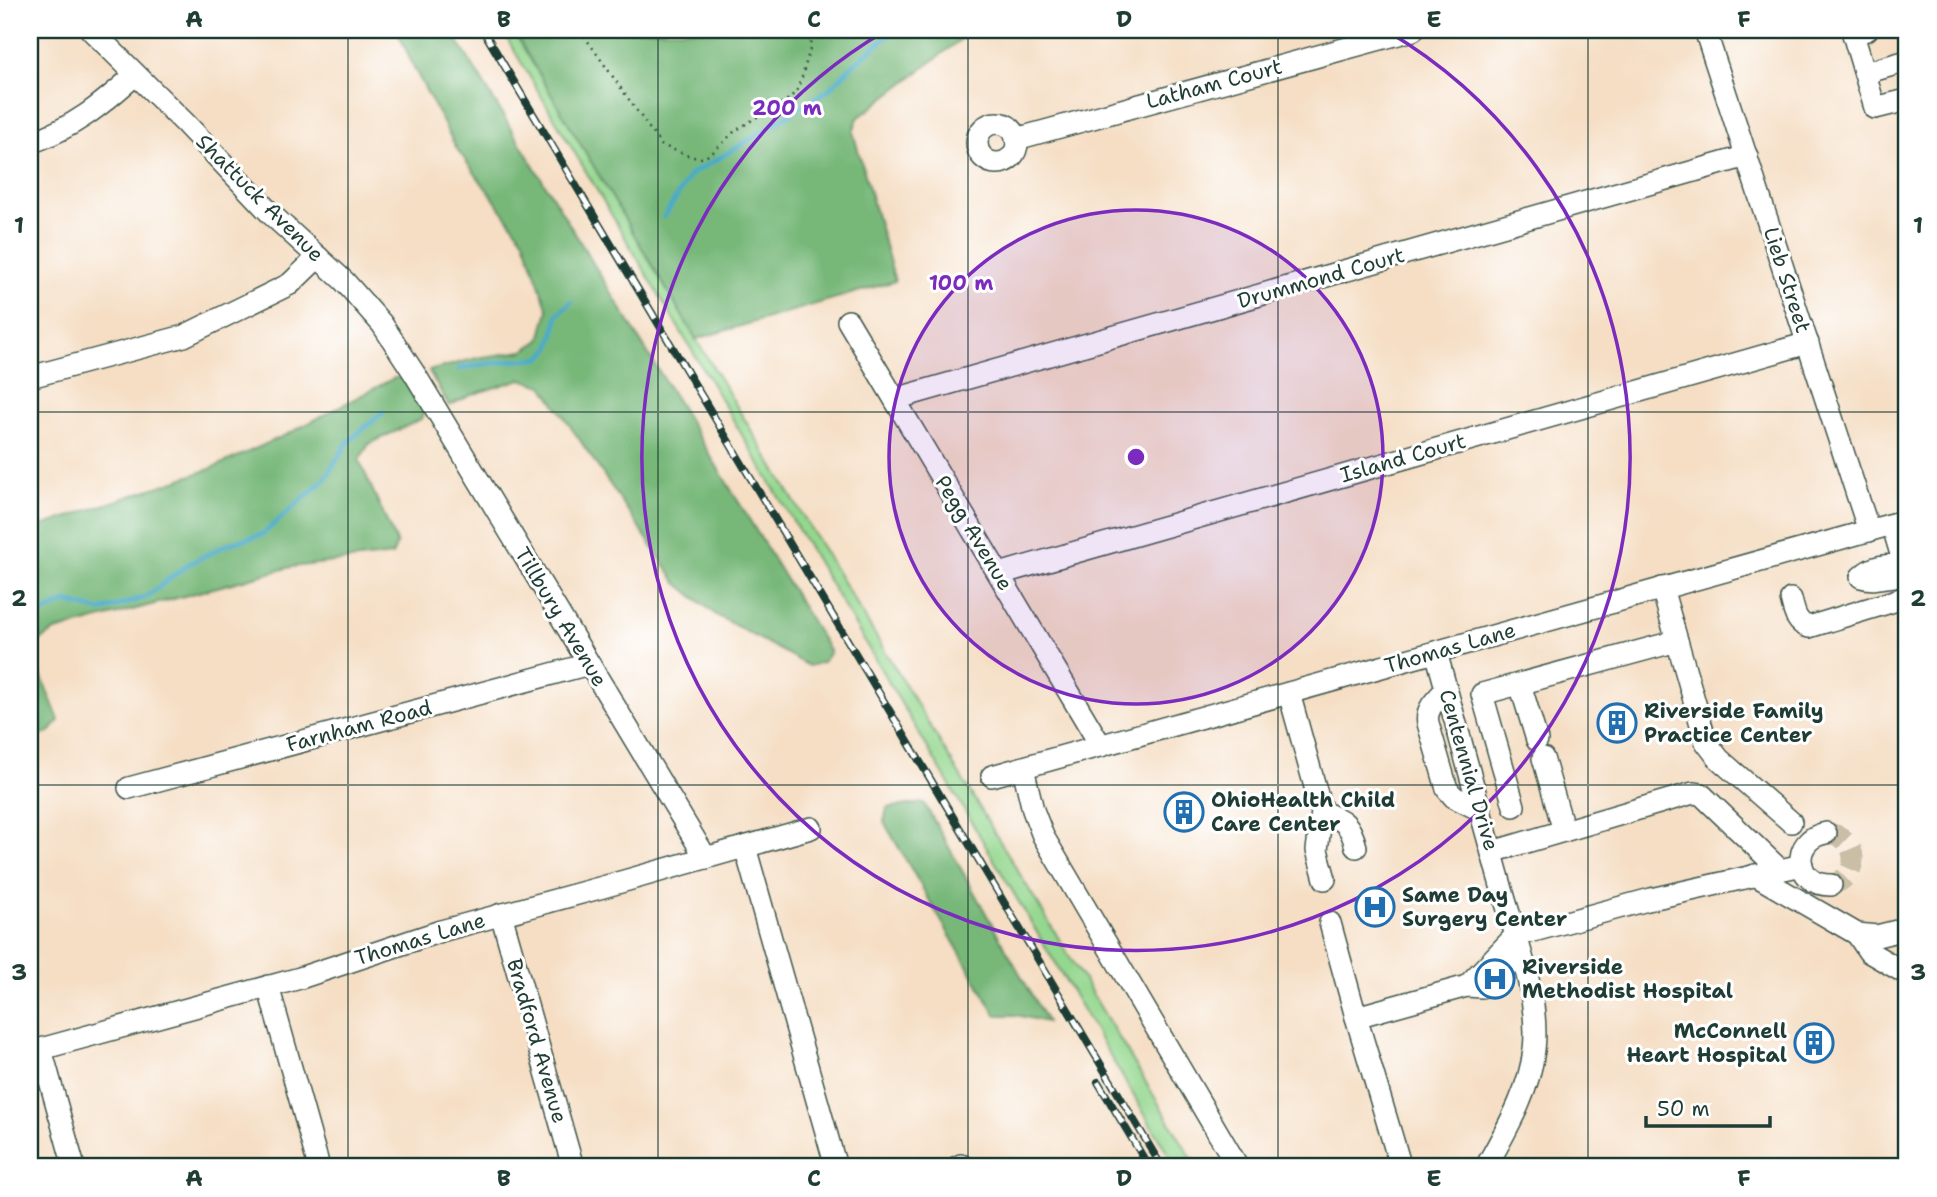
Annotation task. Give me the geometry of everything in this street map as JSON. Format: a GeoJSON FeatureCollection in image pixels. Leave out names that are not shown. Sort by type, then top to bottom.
{"type":"FeatureCollection","features":[{"type":"Feature","properties":{"kind":"street","name":"Shattuck Avenue"},"geometry":{"type":"LineString","coordinates":[[91,30],[272,215],[344,281],[382,324],[416,376]]}},
{"type":"Feature","properties":{"kind":"street","name":"Latham Court"},"geometry":{"type":"LineString","coordinates":[[1016,139],[1413,30]]}},
{"type":"Feature","properties":{"kind":"street","name":"Lieb Street"},"geometry":{"type":"LineString","coordinates":[[1706,30],[1869,530]]}},
{"type":"Feature","properties":{"kind":"street"},"geometry":{"type":"LineString","coordinates":[[1867,30],[1853,34],[1875,108],[1907,100]]}},
{"type":"Feature","properties":{"kind":"street"},"geometry":{"type":"LineString","coordinates":[[1865,73],[1907,61]]}},
{"type":"Feature","properties":{"kind":"street"},"geometry":{"type":"LineString","coordinates":[[30,143],[80,119],[135,75]]}},
{"type":"Feature","properties":{"kind":"street","name":"Drummond Court"},"geometry":{"type":"LineString","coordinates":[[895,399],[1747,156]]}},
{"type":"Feature","properties":{"kind":"street"},"geometry":{"type":"LineString","coordinates":[[30,377],[184,336],[290,284],[318,257]]}},
{"type":"Feature","properties":{"kind":"street","name":"Pegg Avenue"},"geometry":{"type":"LineString","coordinates":[[848,321],[1101,746]]}},
{"type":"Feature","properties":{"kind":"street","name":"Island Court"},"geometry":{"type":"LineString","coordinates":[[999,574],[1808,343]]}},
{"type":"Feature","properties":{"kind":"street","name":"Tillbury Avenue"},"geometry":{"type":"LineString","coordinates":[[416,376],[706,858]]}},
{"type":"Feature","properties":{"kind":"street"},"geometry":{"type":"LineString","coordinates":[[1900,522],[1907,570]]}},
{"type":"Feature","properties":{"kind":"street","name":"Thomas Lane"},"geometry":{"type":"LineString","coordinates":[[992,776],[1900,522]]}},
{"type":"Feature","properties":{"kind":"street"},"geometry":{"type":"LineString","coordinates":[[1662,588],[1703,735],[1710,748],[1791,822]]}},
{"type":"Feature","properties":{"kind":"street"},"geometry":{"type":"LineString","coordinates":[[1791,599],[1798,621],[1809,626],[1907,597]]}},
{"type":"Feature","properties":{"kind":"street"},"geometry":{"type":"LineString","coordinates":[[1514,806],[1482,695],[1677,641]]}},
{"type":"Feature","properties":{"kind":"street","name":"Centennial Drive"},"geometry":{"type":"LineString","coordinates":[[1436,652],[1446,689],[1429,708],[1428,723],[1447,789],[1454,797],[1480,810],[1533,1006],[1535,1035],[1528,1079],[1519,1104],[1486,1167]]}},
{"type":"Feature","properties":{"kind":"street","name":"Farnham Road"},"geometry":{"type":"LineString","coordinates":[[129,788],[589,664]]}},
{"type":"Feature","properties":{"kind":"street"},"geometry":{"type":"LineString","coordinates":[[1520,684],[1564,831]]}},
{"type":"Feature","properties":{"kind":"street"},"geometry":{"type":"LineString","coordinates":[[1289,693],[1322,811],[1317,850],[1325,879]]}},
{"type":"Feature","properties":{"kind":"street"},"geometry":{"type":"LineString","coordinates":[[1023,768],[1033,810],[1043,836],[1238,1167]]}},
{"type":"Feature","properties":{"kind":"street"},"geometry":{"type":"LineString","coordinates":[[1492,852],[1693,793],[1702,794],[1780,870]]}},
{"type":"Feature","properties":{"kind":"street"},"geometry":{"type":"LineString","coordinates":[[1322,811],[1347,823],[1356,847]]}},
{"type":"Feature","properties":{"kind":"street","name":"Thomas Lane"},"geometry":{"type":"LineString","coordinates":[[35,1051],[300,978],[440,931],[811,828]]}},
{"type":"Feature","properties":{"kind":"street"},"geometry":{"type":"LineString","coordinates":[[1826,833],[1807,842],[1801,853],[1802,865],[1807,876],[1814,882],[1831,885]]}},
{"type":"Feature","properties":{"kind":"street"},"geometry":{"type":"LineString","coordinates":[[745,847],[836,1167]]}},
{"type":"Feature","properties":{"kind":"street"},"geometry":{"type":"LineString","coordinates":[[1356,1017],[1467,986],[1518,945],[1650,899],[1802,865]]}},
{"type":"Feature","properties":{"kind":"street"},"geometry":{"type":"LineString","coordinates":[[1755,875],[1857,934],[1877,936],[1897,931],[1907,934]]}},
{"type":"Feature","properties":{"kind":"street","name":"Bradford Avenue"},"geometry":{"type":"LineString","coordinates":[[501,914],[573,1167]]}},
{"type":"Feature","properties":{"kind":"street"},"geometry":{"type":"LineString","coordinates":[[1329,923],[1399,1161],[1396,1167]]}},
{"type":"Feature","properties":{"kind":"street"},"geometry":{"type":"LineString","coordinates":[[1857,934],[1869,952],[1907,974]]}},
{"type":"Feature","properties":{"kind":"street"},"geometry":{"type":"LineString","coordinates":[[268,986],[319,1167]]}},
{"type":"Feature","properties":{"kind":"street"},"geometry":{"type":"LineString","coordinates":[[35,1051],[74,1167]]}},
{"type":"Feature","properties":{"kind":"path"},"geometry":{"type":"LineString","coordinates":[[580,30],[661,145],[685,155],[703,158],[735,131],[786,101],[796,92],[811,45],[808,30]]}},
{"type":"Feature","properties":{"kind":"green space"},"geometry":{"type":"Polygon","coordinates":[[[397,30],[451,30],[830,652],[823,662],[809,666],[716,615],[677,583],[543,386],[521,379],[471,395],[449,406],[429,371],[477,358],[523,351],[540,340],[548,310],[524,240],[457,149],[397,30]]]}},
{"type":"Feature","properties":{"kind":"green space"},"geometry":{"type":"Polygon","coordinates":[[[502,30],[513,30],[696,339],[1197,1167],[1176,1167],[502,30]]]}},
{"type":"Feature","properties":{"kind":"green space"},"geometry":{"type":"Polygon","coordinates":[[[513,30],[973,30],[858,118],[853,132],[895,281],[696,339],[513,30]]]}},
{"type":"Feature","properties":{"kind":"green space"},"geometry":{"type":"Polygon","coordinates":[[[409,377],[425,408],[421,419],[369,444],[359,460],[397,544],[392,555],[291,567],[55,631],[30,647],[30,530],[210,469],[288,434],[394,378],[409,377]]]}},
{"type":"Feature","properties":{"kind":"green space"},"geometry":{"type":"Polygon","coordinates":[[[30,648],[59,720],[51,731],[30,741],[30,648]]]}},
{"type":"Feature","properties":{"kind":"green space"},"geometry":{"type":"Polygon","coordinates":[[[924,803],[1047,1022],[1016,1015],[996,1015],[884,822],[887,808],[924,803]]]}},
{"type":"Feature","properties":{"kind":"waterway"},"geometry":{"type":"LineString","coordinates":[[664,217],[691,174],[828,90],[856,62],[895,30]]}},
{"type":"Feature","properties":{"kind":"waterway"},"geometry":{"type":"LineString","coordinates":[[459,369],[541,358],[551,346],[558,314],[571,302]]}},
{"type":"Feature","properties":{"kind":"waterway"},"geometry":{"type":"LineString","coordinates":[[30,619],[66,602],[101,611],[146,597],[187,565],[228,544],[263,534],[325,479],[347,443],[383,412]]}},
{"type":"Feature","properties":{"kind":"tunnel"},"geometry":{"type":"LineString","coordinates":[[1826,833],[1837,835],[1845,841],[1853,856],[1848,873],[1831,885]]}},
{"type":"Feature","properties":{"kind":"railway"},"geometry":{"type":"LineString","coordinates":[[483,30],[1162,1167]]}},
{"type":"Feature","properties":{"kind":"railway"},"geometry":{"type":"LineString","coordinates":[[1098,1082],[1149,1167]]}},
{"type":"Feature","properties":{"kind":"place","name":"Riverside Family Practice Center"},"geometry":{"type":"Point","coordinates":[1617,723]}},
{"type":"Feature","properties":{"kind":"place","name":"OhioHealth Child Care Center"},"geometry":{"type":"Point","coordinates":[1184,812]}},
{"type":"Feature","properties":{"kind":"place","name":"Same Day Surgery Center"},"geometry":{"type":"Point","coordinates":[1375,907]}},
{"type":"Feature","properties":{"kind":"place","name":"Riverside Methodist Hospital"},"geometry":{"type":"Point","coordinates":[1495,979]}},
{"type":"Feature","properties":{"kind":"place","name":"McConnell Heart Hospital"},"geometry":{"type":"Point","coordinates":[1814,1043]}}]}
